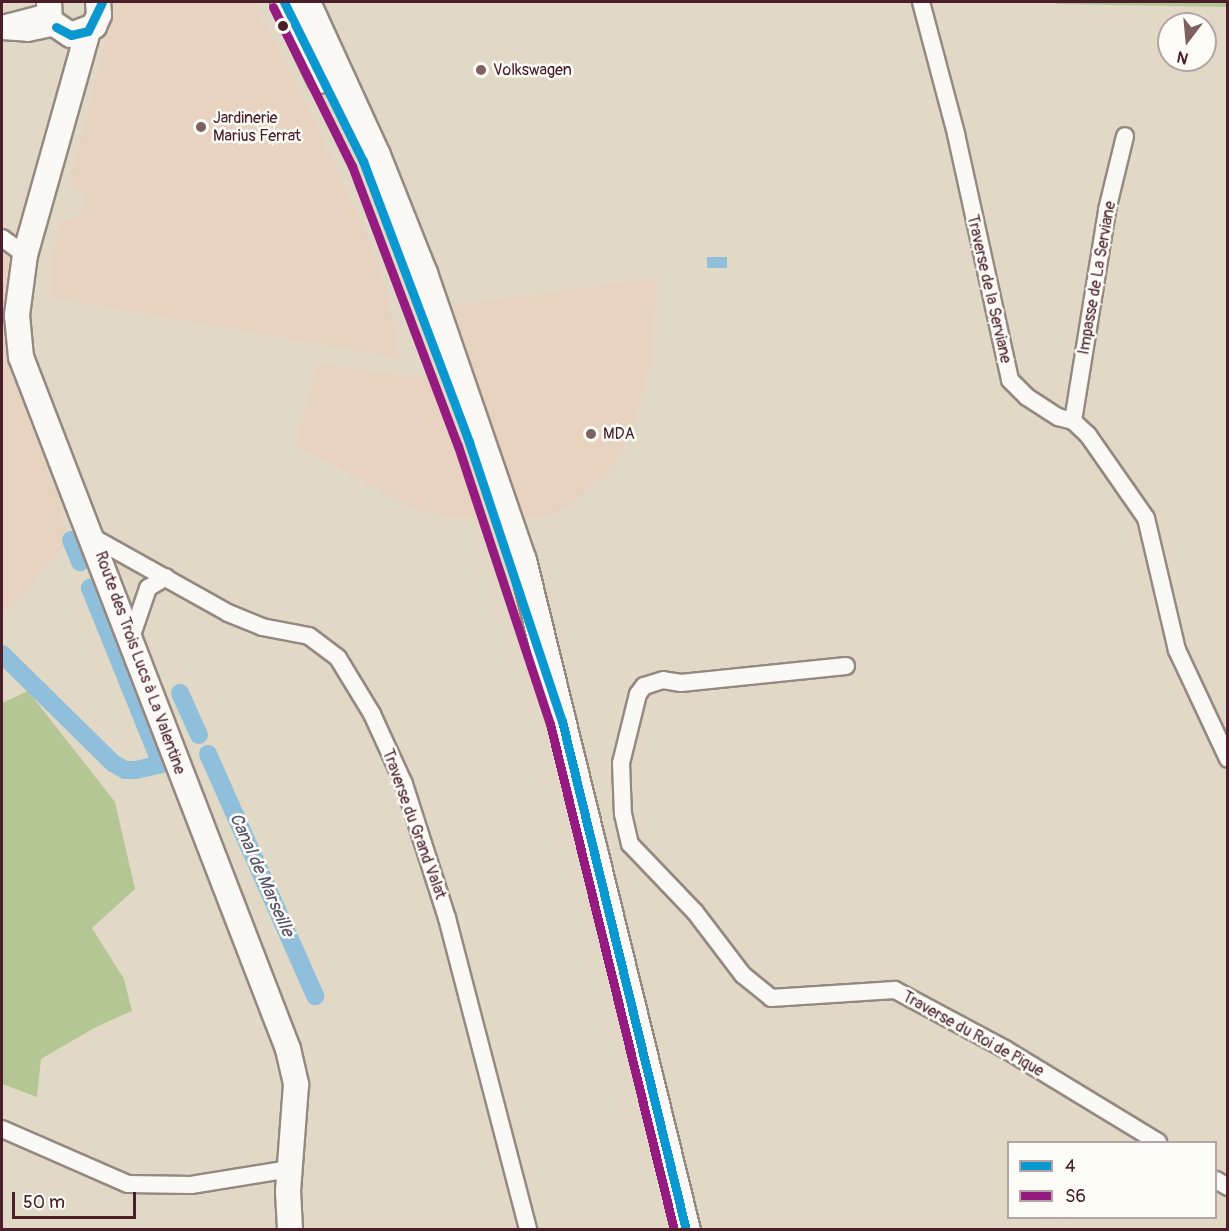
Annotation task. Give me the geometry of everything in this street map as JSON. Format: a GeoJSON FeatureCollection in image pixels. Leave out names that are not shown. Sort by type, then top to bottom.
{"type":"FeatureCollection","features":[{"type":"Feature","properties":{"kind":"main road"},"geometry":{"type":"LineString","coordinates":[[284,2],[363,161],[469,442],[562,720]]}},
{"type":"Feature","properties":{"kind":"main road"},"geometry":{"type":"LineString","coordinates":[[306,2],[376,155],[423,273],[522,560],[686,1230]]}},
{"type":"Feature","properties":{"kind":"street","name":"Traverse de la Serviane"},"geometry":{"type":"LineString","coordinates":[[921,2],[956,134],[1010,380],[1027,397],[1058,417],[1073,420],[1088,435],[1146,518],[1177,650],[1227,759]]}},
{"type":"Feature","properties":{"kind":"street","name":"Route des Trois Lucs à La Valentine"},"geometry":{"type":"LineString","coordinates":[[100,4],[88,31],[68,97],[25,255],[17,315],[21,357],[94,538],[130,641],[288,1049],[296,1085],[290,1169],[290,1230]]}},
{"type":"Feature","properties":{"kind":"street","name":"Route des Trois Lucs à La Valentine"},"geometry":{"type":"LineString","coordinates":[[52,13],[68,97]]}},
{"type":"Feature","properties":{"kind":"street"},"geometry":{"type":"LineString","coordinates":[[52,13],[71,35],[88,31]]}},
{"type":"Feature","properties":{"kind":"street"},"geometry":{"type":"LineString","coordinates":[[2,24],[52,13]]}},
{"type":"Feature","properties":{"kind":"street"},"geometry":{"type":"LineString","coordinates":[[2,31],[28,33],[52,13]]}},
{"type":"Feature","properties":{"kind":"street","name":"Impasse de La Serviane"},"geometry":{"type":"LineString","coordinates":[[1073,420],[1107,210],[1125,136]]}},
{"type":"Feature","properties":{"kind":"street"},"geometry":{"type":"LineString","coordinates":[[2,238],[25,255]]}},
{"type":"Feature","properties":{"kind":"street","name":"Traverse du Grand Valat"},"geometry":{"type":"LineString","coordinates":[[94,538],[254,623],[309,636],[338,658],[372,714],[404,784],[447,918],[528,1230]]}},
{"type":"Feature","properties":{"kind":"street"},"geometry":{"type":"LineString","coordinates":[[130,641],[148,588],[166,577]]}},
{"type":"Feature","properties":{"kind":"street","name":"Traverse du Roi de Pique"},"geometry":{"type":"LineString","coordinates":[[846,666],[681,683],[663,680],[644,686],[638,694],[621,763],[623,814],[630,844],[695,912],[743,975],[771,998],[895,990],[1005,1049],[1155,1141]]}},
{"type":"Feature","properties":{"kind":"street"},"geometry":{"type":"LineString","coordinates":[[2,1129],[128,1184],[191,1185],[290,1169]]}},
{"type":"Feature","properties":{"kind":"shaded area","name":"Jardinerie Marius Ferrat"},"geometry":{"type":"Polygon","coordinates":[[[115,2],[253,2],[293,74],[366,232],[385,285],[400,358],[49,297],[50,258],[61,221],[82,214],[85,196],[70,183],[115,2]]]}},
{"type":"Feature","properties":{"kind":"shaded area"},"geometry":{"type":"Polygon","coordinates":[[[2,250],[14,263],[4,355],[59,502],[69,541],[2,616],[2,250]]]}},
{"type":"Feature","properties":{"kind":"shaded area"},"geometry":{"type":"Polygon","coordinates":[[[658,278],[651,361],[633,428],[614,466],[571,504],[544,517],[516,517],[447,306],[658,278]]]}},
{"type":"Feature","properties":{"kind":"shaded area"},"geometry":{"type":"Polygon","coordinates":[[[317,363],[430,379],[479,490],[485,516],[446,517],[415,509],[296,445],[317,363]]]}},
{"type":"Feature","properties":{"kind":"green space"},"geometry":{"type":"Polygon","coordinates":[[[1057,2],[1227,2],[1228,7],[1056,4],[1057,2]]]}},
{"type":"Feature","properties":{"kind":"green space"},"geometry":{"type":"Polygon","coordinates":[[[28,691],[115,802],[135,889],[92,928],[124,979],[132,1011],[96,1027],[41,1059],[37,1097],[2,1084],[2,703],[28,691]]]}},
{"type":"Feature","properties":{"kind":"water"},"geometry":{"type":"Polygon","coordinates":[[[707,257],[727,257],[727,268],[707,268],[707,257]]]}},
{"type":"Feature","properties":{"kind":"waterway","name":"Canal de Marseille"},"geometry":{"type":"LineString","coordinates":[[71,540],[80,562]]}},
{"type":"Feature","properties":{"kind":"waterway"},"geometry":{"type":"LineString","coordinates":[[2,654],[113,763],[125,770],[136,770],[161,764],[90,588]]}},
{"type":"Feature","properties":{"kind":"waterway"},"geometry":{"type":"LineString","coordinates":[[180,693],[199,735]]}},
{"type":"Feature","properties":{"kind":"waterway","name":"Canal de Marseille"},"geometry":{"type":"LineString","coordinates":[[208,754],[315,996]]}},
{"type":"Feature","properties":{"kind":"transit line","name":"4"},"geometry":{"type":"LineString","coordinates":[[56,27],[71,35],[88,31],[102,2]]}},
{"type":"Feature","properties":{"kind":"transit line","name":"4"},"geometry":{"type":"LineString","coordinates":[[284,2],[363,161],[469,442],[562,721],[686,1230]]}},
{"type":"Feature","properties":{"kind":"transit line","name":"S6"},"geometry":{"type":"LineString","coordinates":[[273,7],[352,166],[458,446],[550,724],[674,1230]]}},
{"type":"Feature","properties":{"kind":"place","name":"Volkswagen"},"geometry":{"type":"Point","coordinates":[481,70]}},
{"type":"Feature","properties":{"kind":"place","name":"Jardinerie Marius Ferrat"},"geometry":{"type":"Point","coordinates":[201,127]}},
{"type":"Feature","properties":{"kind":"place","name":"MDA"},"geometry":{"type":"Point","coordinates":[591,434]}}]}
